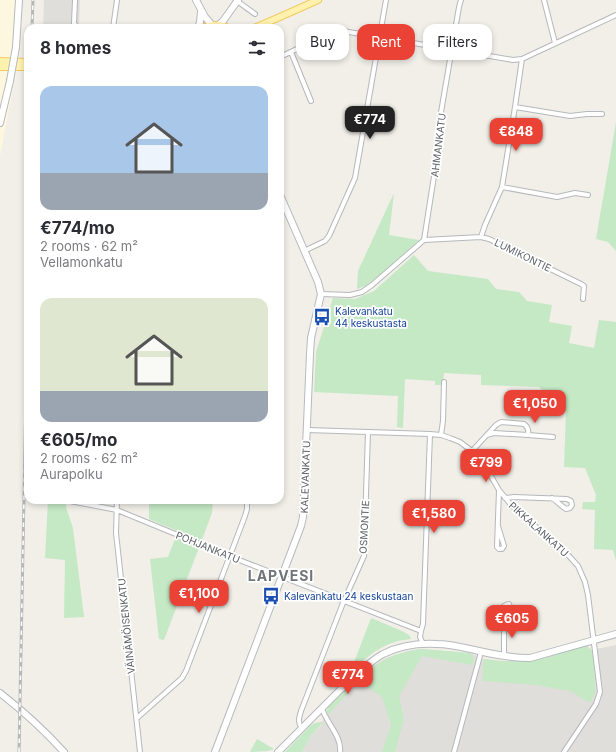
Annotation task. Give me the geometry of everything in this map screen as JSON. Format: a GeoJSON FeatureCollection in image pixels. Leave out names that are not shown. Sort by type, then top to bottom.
{"type":"FeatureCollection","features":[{"type":"Feature","properties":{"kind":"main road"},"geometry":{"type":"LineString","coordinates":[[0,123],[16,47],[19,0]]}},
{"type":"Feature","properties":{"kind":"main road"},"geometry":{"type":"LineString","coordinates":[[196,0],[201,12],[208,22],[213,24]]}},
{"type":"Feature","properties":{"kind":"main road"},"geometry":{"type":"LineString","coordinates":[[264,24],[318,0]]}},
{"type":"Feature","properties":{"kind":"main road"},"geometry":{"type":"LineString","coordinates":[[217,24],[223,21],[238,1]]}},
{"type":"Feature","properties":{"kind":"main road"},"geometry":{"type":"LineString","coordinates":[[228,24],[228,18],[232,8]]}},
{"type":"Feature","properties":{"kind":"main road"},"geometry":{"type":"LineString","coordinates":[[199,24],[201,12]]}},
{"type":"Feature","properties":{"kind":"main road"},"geometry":{"type":"LineString","coordinates":[[266,24],[273,20]]}},
{"type":"Feature","properties":{"kind":"main road"},"geometry":{"type":"LineString","coordinates":[[0,61],[24,62]]}},
{"type":"Feature","properties":{"kind":"main road"},"geometry":{"type":"LineString","coordinates":[[0,67],[24,67]]}},
{"type":"Feature","properties":{"kind":"main road"},"geometry":{"type":"LineString","coordinates":[[0,110],[6,98]]}},
{"type":"Feature","properties":{"kind":"main road","name":"KALEVANKATU"},"geometry":{"type":"LineString","coordinates":[[215,752],[282,577],[303,517],[310,354],[321,294],[318,282],[284,204]]}},
{"type":"Feature","properties":{"kind":"main road"},"geometry":{"type":"LineString","coordinates":[[278,752],[357,674],[374,660],[397,649],[423,644],[437,644],[451,645],[504,656],[530,658],[616,634]]}},
{"type":"Feature","properties":{"kind":"main road"},"geometry":{"type":"LineString","coordinates":[[0,692],[44,730],[64,752]]}},
{"type":"Feature","properties":{"kind":"street"},"geometry":{"type":"LineString","coordinates":[[75,0],[75,24]]}},
{"type":"Feature","properties":{"kind":"street"},"geometry":{"type":"LineString","coordinates":[[114,24],[117,0]]}},
{"type":"Feature","properties":{"kind":"street"},"geometry":{"type":"LineString","coordinates":[[381,24],[386,0]]}},
{"type":"Feature","properties":{"kind":"street","name":"AHMANKATU"},"geometry":{"type":"LineString","coordinates":[[456,24],[461,0]]}},
{"type":"Feature","properties":{"kind":"street"},"geometry":{"type":"LineString","coordinates":[[544,0],[555,44]]}},
{"type":"Feature","properties":{"kind":"street"},"geometry":{"type":"LineString","coordinates":[[238,1],[255,14]]}},
{"type":"Feature","properties":{"kind":"street"},"geometry":{"type":"LineString","coordinates":[[492,57],[513,60],[522,59],[616,15]]}},
{"type":"Feature","properties":{"kind":"street"},"geometry":{"type":"LineString","coordinates":[[284,55],[337,30],[357,33]]}},
{"type":"Feature","properties":{"kind":"street"},"geometry":{"type":"LineString","coordinates":[[291,52],[311,100]]}},
{"type":"Feature","properties":{"kind":"street"},"geometry":{"type":"LineString","coordinates":[[481,237],[502,187],[522,59]]}},
{"type":"Feature","properties":{"kind":"street"},"geometry":{"type":"LineString","coordinates":[[304,251],[325,241],[329,236],[356,178],[375,60]]}},
{"type":"Feature","properties":{"kind":"street","name":"AHMANKATU"},"geometry":{"type":"LineString","coordinates":[[424,240],[450,60]]}},
{"type":"Feature","properties":{"kind":"street"},"geometry":{"type":"LineString","coordinates":[[515,107],[570,116],[602,114]]}},
{"type":"Feature","properties":{"kind":"street"},"geometry":{"type":"LineString","coordinates":[[502,187],[557,197],[575,193],[588,195]]}},
{"type":"Feature","properties":{"kind":"street","name":"LUMIKONTIE"},"geometry":{"type":"LineString","coordinates":[[424,240],[481,237],[489,239],[581,284],[584,286],[582,300]]}},
{"type":"Feature","properties":{"kind":"street"},"geometry":{"type":"LineString","coordinates":[[321,294],[350,295],[362,292],[424,240]]}},
{"type":"Feature","properties":{"kind":"street"},"geometry":{"type":"LineString","coordinates":[[441,435],[443,421],[444,382]]}},
{"type":"Feature","properties":{"kind":"street"},"geometry":{"type":"LineString","coordinates":[[472,451],[496,425],[501,422],[524,424],[528,428],[528,435]]}},
{"type":"Feature","properties":{"kind":"street","name":"PIKKALANKATU"},"geometry":{"type":"LineString","coordinates":[[307,430],[430,434],[441,435],[460,442],[472,451],[484,464],[499,490],[511,505],[569,556],[578,566],[585,582],[588,595],[600,692],[596,704],[564,752]]}},
{"type":"Feature","properties":{"kind":"street","name":"OSMONTIE"},"geometry":{"type":"LineString","coordinates":[[302,728],[298,721],[344,600],[364,556],[368,432]]}},
{"type":"Feature","properties":{"kind":"street"},"geometry":{"type":"LineString","coordinates":[[487,435],[494,433],[553,437]]}},
{"type":"Feature","properties":{"kind":"street"},"geometry":{"type":"LineString","coordinates":[[423,644],[420,637],[423,624],[430,434]]}},
{"type":"Feature","properties":{"kind":"street"},"geometry":{"type":"LineString","coordinates":[[498,526],[504,546],[502,549],[497,547],[499,490]]}},
{"type":"Feature","properties":{"kind":"street"},"geometry":{"type":"LineString","coordinates":[[505,498],[514,497],[552,498],[567,499],[571,501],[572,505],[570,508],[566,509],[552,498]]}},
{"type":"Feature","properties":{"kind":"street","name":"POHJANKATU"},"geometry":{"type":"LineString","coordinates":[[86,504],[117,510],[229,556],[421,631]]}},
{"type":"Feature","properties":{"kind":"street","name":"VÄINÄMÖISENKATU"},"geometry":{"type":"LineString","coordinates":[[117,504],[116,533],[140,752]]}},
{"type":"Feature","properties":{"kind":"street"},"geometry":{"type":"LineString","coordinates":[[137,718],[182,678],[186,671],[245,516],[247,504]]}},
{"type":"Feature","properties":{"kind":"street"},"geometry":{"type":"LineString","coordinates":[[504,622],[504,656]]}},
{"type":"Feature","properties":{"kind":"street"},"geometry":{"type":"LineString","coordinates":[[454,752],[481,652]]}},
{"type":"Feature","properties":{"kind":"street"},"geometry":{"type":"LineString","coordinates":[[322,708],[323,713],[336,736],[340,752]]}},
{"type":"Feature","properties":{"kind":"shaded area"},"geometry":{"type":"Polygon","coordinates":[[[0,0],[22,0],[21,46],[0,156],[0,0]]]}},
{"type":"Feature","properties":{"kind":"shaded area"},"geometry":{"type":"Polygon","coordinates":[[[44,0],[80,0],[79,24],[43,24],[44,0]]]}},
{"type":"Feature","properties":{"kind":"shaded area"},"geometry":{"type":"Polygon","coordinates":[[[586,645],[592,650],[616,645],[616,752],[302,752],[312,734],[322,725],[321,722],[328,715],[328,707],[368,669],[386,658],[408,651],[421,649],[470,653],[484,659],[497,661],[524,661],[544,658],[586,645]]]}},
{"type":"Feature","properties":{"kind":"green space"},"geometry":{"type":"Polygon","coordinates":[[[616,122],[616,251],[608,242],[596,239],[616,122]]]}},
{"type":"Feature","properties":{"kind":"green space"},"geometry":{"type":"Polygon","coordinates":[[[394,193],[389,235],[419,240],[377,277],[365,286],[357,289],[358,271],[394,193]]]}},
{"type":"Feature","properties":{"kind":"green space"},"geometry":{"type":"Polygon","coordinates":[[[414,255],[428,271],[488,279],[496,289],[519,292],[527,301],[552,305],[549,322],[572,326],[569,343],[594,348],[599,320],[616,322],[616,561],[613,550],[594,549],[595,510],[582,509],[583,502],[595,502],[596,495],[585,468],[564,467],[566,412],[539,387],[481,385],[481,375],[444,373],[443,385],[435,385],[435,381],[405,379],[403,428],[397,427],[398,396],[314,392],[316,352],[333,298],[355,299],[374,291],[414,255]]]}},
{"type":"Feature","properties":{"kind":"green space"},"geometry":{"type":"Polygon","coordinates":[[[48,504],[66,504],[66,507],[73,528],[84,617],[64,618],[65,560],[45,558],[48,504]]]}},
{"type":"Feature","properties":{"kind":"green space"},"geometry":{"type":"Polygon","coordinates":[[[149,504],[213,504],[212,513],[164,640],[159,639],[150,559],[168,557],[178,531],[149,519],[149,504]]]}},
{"type":"Feature","properties":{"kind":"green space"},"geometry":{"type":"Polygon","coordinates":[[[371,618],[402,631],[409,635],[411,639],[397,641],[382,647],[365,659],[350,673],[371,618]]]}},
{"type":"Feature","properties":{"kind":"green space"},"geometry":{"type":"Polygon","coordinates":[[[586,645],[591,650],[594,659],[595,693],[590,703],[570,691],[536,685],[482,681],[484,659],[514,661],[537,659],[586,645]]]}},
{"type":"Feature","properties":{"kind":"green space"},"geometry":{"type":"Polygon","coordinates":[[[421,649],[470,653],[474,659],[472,665],[422,656],[399,696],[404,719],[395,752],[382,752],[391,725],[382,697],[357,680],[364,673],[386,659],[402,653],[421,649]]]}},
{"type":"Feature","properties":{"kind":"green space"},"geometry":{"type":"Polygon","coordinates":[[[346,689],[349,692],[328,715],[328,707],[346,689]]]}},
{"type":"Feature","properties":{"kind":"green space"},"geometry":{"type":"Polygon","coordinates":[[[321,722],[322,724],[312,734],[302,752],[285,752],[310,726],[321,722]]]}},
{"type":"Feature","properties":{"kind":"green space"},"geometry":{"type":"Polygon","coordinates":[[[257,739],[274,749],[268,751],[250,752],[257,739]]]}},
{"type":"Feature","properties":{"kind":"railway"},"geometry":{"type":"LineString","coordinates":[[32,24],[33,0]]}},
{"type":"Feature","properties":{"kind":"railway"},"geometry":{"type":"LineString","coordinates":[[19,752],[24,497]]}},
{"type":"Feature","properties":{"kind":"place","name":"Kalevankatu 44 keskustasta"},"geometry":{"type":"Point","coordinates":[322,317]}},
{"type":"Feature","properties":{"kind":"place","name":"Kalevankatu 24 keskustaan"},"geometry":{"type":"Point","coordinates":[271,596]}},
{"type":"Feature","properties":{"kind":"district","name":"LAPVESI"},"geometry":{"type":"Point","coordinates":[281,575]}}]}
